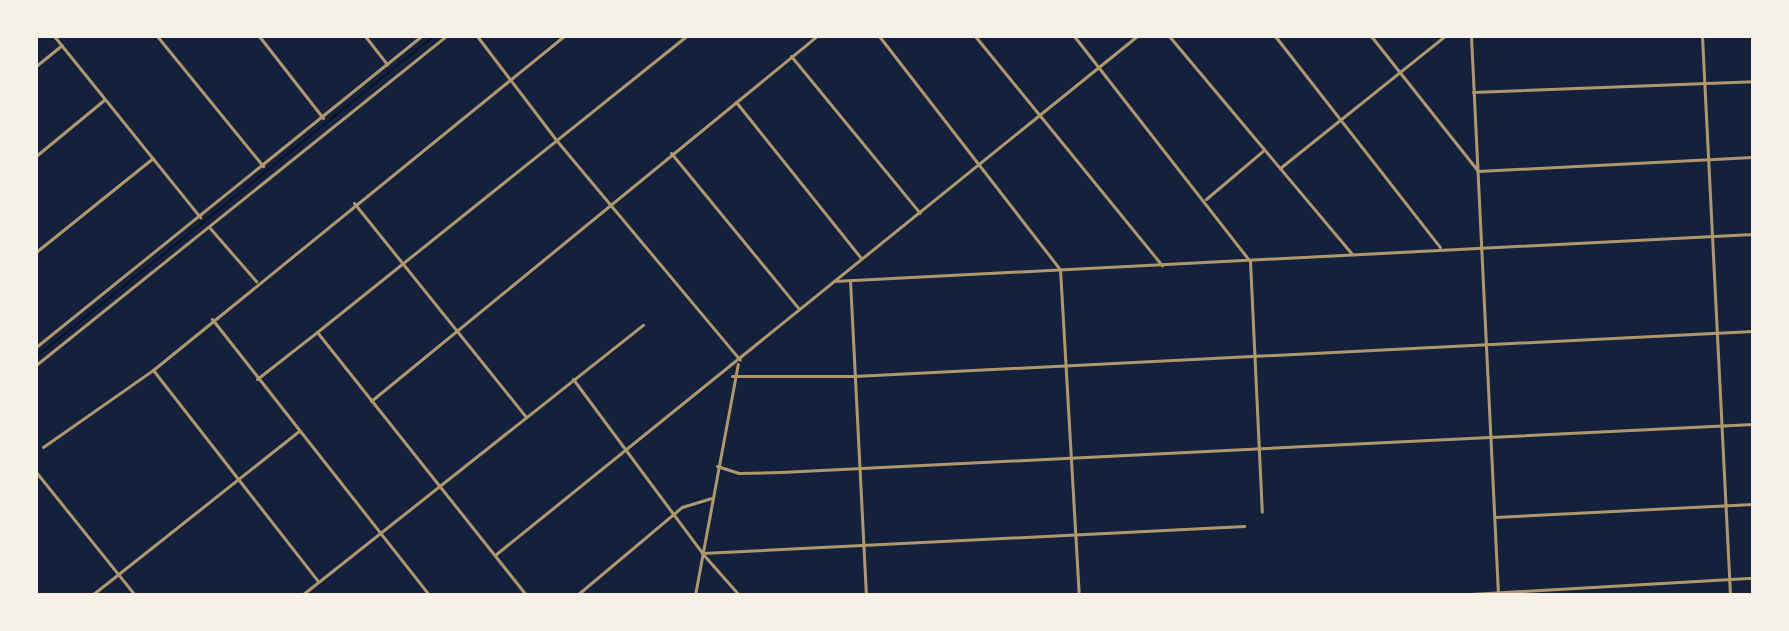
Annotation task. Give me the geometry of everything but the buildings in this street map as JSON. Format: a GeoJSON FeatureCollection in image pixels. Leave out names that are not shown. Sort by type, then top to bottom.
{"type":"FeatureCollection","features":[{"type":"Feature","properties":{"kind":"street"},"geometry":{"type":"LineString","coordinates":[[54,36],[200,217]]}},
{"type":"Feature","properties":{"kind":"street"},"geometry":{"type":"LineString","coordinates":[[157,36],[263,166]]}},
{"type":"Feature","properties":{"kind":"street"},"geometry":{"type":"LineString","coordinates":[[259,36],[323,118]]}},
{"type":"Feature","properties":{"kind":"street"},"geometry":{"type":"LineString","coordinates":[[365,36],[388,65]]}},
{"type":"Feature","properties":{"kind":"street"},"geometry":{"type":"LineString","coordinates":[[36,347],[422,36]]}},
{"type":"Feature","properties":{"kind":"street"},"geometry":{"type":"LineString","coordinates":[[36,365],[446,36]]}},
{"type":"Feature","properties":{"kind":"street"},"geometry":{"type":"LineString","coordinates":[[477,36],[557,141],[740,360]]}},
{"type":"Feature","properties":{"kind":"street"},"geometry":{"type":"LineString","coordinates":[[43,447],[153,370],[354,203],[564,36]]}},
{"type":"Feature","properties":{"kind":"street"},"geometry":{"type":"LineString","coordinates":[[257,379],[686,36]]}},
{"type":"Feature","properties":{"kind":"street"},"geometry":{"type":"LineString","coordinates":[[371,401],[817,36]]}},
{"type":"Feature","properties":{"kind":"street"},"geometry":{"type":"LineString","coordinates":[[879,36],[982,164],[1060,269],[1070,366],[1079,595]]}},
{"type":"Feature","properties":{"kind":"street"},"geometry":{"type":"LineString","coordinates":[[975,36],[1162,265]]}},
{"type":"Feature","properties":{"kind":"street"},"geometry":{"type":"LineString","coordinates":[[1074,36],[1206,199],[1250,261],[1258,358],[1258,452],[1262,512]]}},
{"type":"Feature","properties":{"kind":"street"},"geometry":{"type":"LineString","coordinates":[[495,555],[1137,36]]}},
{"type":"Feature","properties":{"kind":"street"},"geometry":{"type":"LineString","coordinates":[[1169,36],[1352,254]]}},
{"type":"Feature","properties":{"kind":"street"},"geometry":{"type":"LineString","coordinates":[[1275,36],[1442,249]]}},
{"type":"Feature","properties":{"kind":"street"},"geometry":{"type":"LineString","coordinates":[[1371,36],[1478,171]]}},
{"type":"Feature","properties":{"kind":"street"},"geometry":{"type":"LineString","coordinates":[[1280,168],[1402,74],[1445,36]]}},
{"type":"Feature","properties":{"kind":"street"},"geometry":{"type":"LineString","coordinates":[[1471,36],[1484,247],[1498,593]]}},
{"type":"Feature","properties":{"kind":"street"},"geometry":{"type":"LineString","coordinates":[[1702,36],[1730,595]]}},
{"type":"Feature","properties":{"kind":"street"},"geometry":{"type":"LineString","coordinates":[[36,66],[62,45]]}},
{"type":"Feature","properties":{"kind":"street"},"geometry":{"type":"LineString","coordinates":[[791,56],[920,213]]}},
{"type":"Feature","properties":{"kind":"street"},"geometry":{"type":"LineString","coordinates":[[1473,92],[1753,81]]}},
{"type":"Feature","properties":{"kind":"street"},"geometry":{"type":"LineString","coordinates":[[36,156],[105,99]]}},
{"type":"Feature","properties":{"kind":"street"},"geometry":{"type":"LineString","coordinates":[[736,102],[862,259]]}},
{"type":"Feature","properties":{"kind":"street"},"geometry":{"type":"LineString","coordinates":[[1206,199],[1264,150]]}},
{"type":"Feature","properties":{"kind":"street"},"geometry":{"type":"LineString","coordinates":[[671,153],[799,309]]}},
{"type":"Feature","properties":{"kind":"street"},"geometry":{"type":"LineString","coordinates":[[1478,171],[1753,157]]}},
{"type":"Feature","properties":{"kind":"street"},"geometry":{"type":"LineString","coordinates":[[36,252],[153,158]]}},
{"type":"Feature","properties":{"kind":"street"},"geometry":{"type":"LineString","coordinates":[[354,203],[526,417]]}},
{"type":"Feature","properties":{"kind":"street"},"geometry":{"type":"LineString","coordinates":[[209,227],[257,282]]}},
{"type":"Feature","properties":{"kind":"street"},"geometry":{"type":"LineString","coordinates":[[834,281],[1753,234]]}},
{"type":"Feature","properties":{"kind":"street"},"geometry":{"type":"LineString","coordinates":[[850,280],[866,595]]}},
{"type":"Feature","properties":{"kind":"street"},"geometry":{"type":"LineString","coordinates":[[212,319],[429,595]]}},
{"type":"Feature","properties":{"kind":"street"},"geometry":{"type":"LineString","coordinates":[[302,595],[643,325]]}},
{"type":"Feature","properties":{"kind":"street"},"geometry":{"type":"LineString","coordinates":[[732,376],[854,376],[1753,331]]}},
{"type":"Feature","properties":{"kind":"street"},"geometry":{"type":"LineString","coordinates":[[317,332],[526,595]]}},
{"type":"Feature","properties":{"kind":"street"},"geometry":{"type":"LineString","coordinates":[[695,595],[732,376],[740,360]]}},
{"type":"Feature","properties":{"kind":"street"},"geometry":{"type":"LineString","coordinates":[[153,370],[319,582]]}},
{"type":"Feature","properties":{"kind":"street"},"geometry":{"type":"LineString","coordinates":[[573,379],[628,448],[702,553],[739,595]]}},
{"type":"Feature","properties":{"kind":"street"},"geometry":{"type":"LineString","coordinates":[[717,466],[738,473],[859,469],[1073,457],[1258,452],[1753,424]]}},
{"type":"Feature","properties":{"kind":"street"},"geometry":{"type":"LineString","coordinates":[[92,595],[299,431]]}},
{"type":"Feature","properties":{"kind":"street"},"geometry":{"type":"LineString","coordinates":[[36,472],[135,595]]}},
{"type":"Feature","properties":{"kind":"street"},"geometry":{"type":"LineString","coordinates":[[577,595],[676,514],[711,498]]}},
{"type":"Feature","properties":{"kind":"street"},"geometry":{"type":"LineString","coordinates":[[1495,517],[1753,504]]}},
{"type":"Feature","properties":{"kind":"street"},"geometry":{"type":"LineString","coordinates":[[702,553],[1244,526]]}},
{"type":"Feature","properties":{"kind":"street"},"geometry":{"type":"LineString","coordinates":[[1454,595],[1753,578]]}},
{"type":"Feature","properties":{"kind":"street"},"geometry":{"type":"LineString","coordinates":[[1428,595],[1446,595]]}},
{"type":"Feature","properties":{"kind":"waterway"},"geometry":{"type":"LineString","coordinates":[[36,357],[434,36]]}}]}
